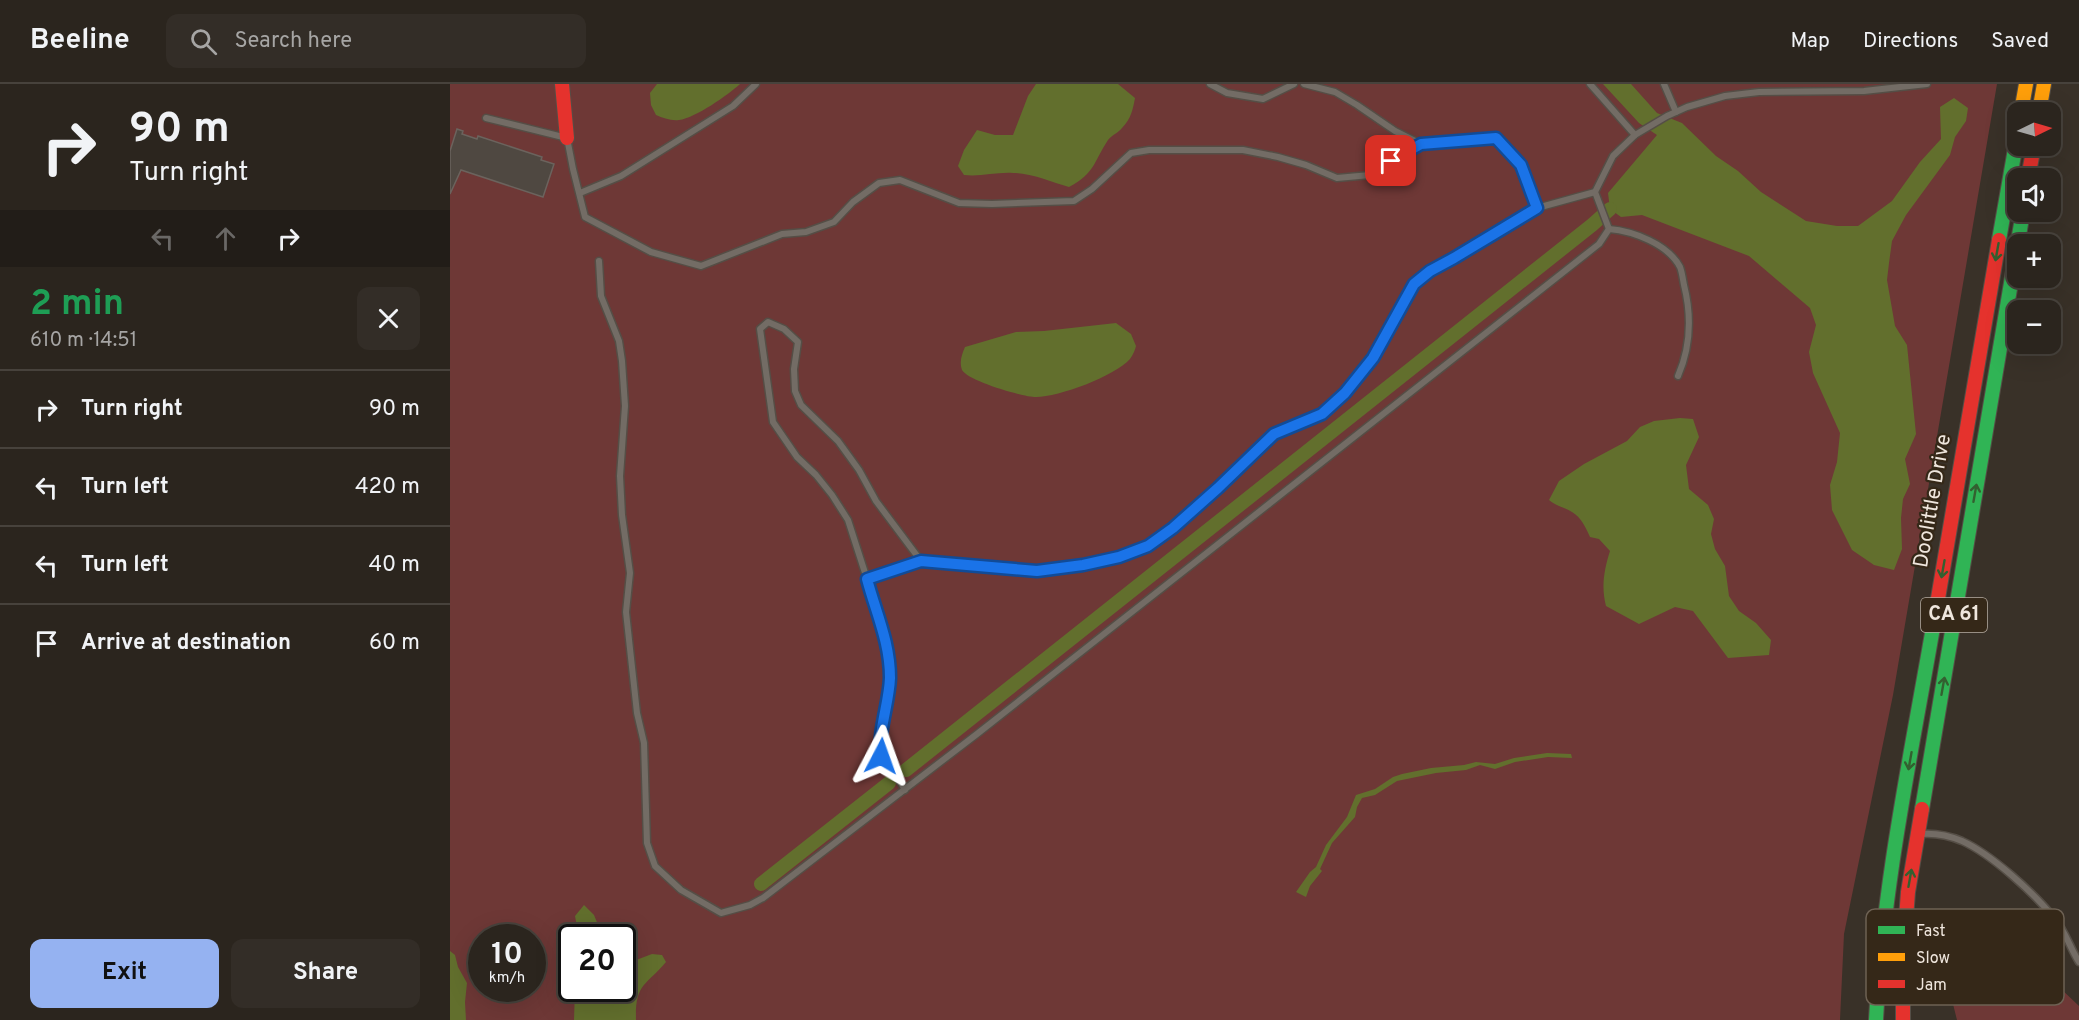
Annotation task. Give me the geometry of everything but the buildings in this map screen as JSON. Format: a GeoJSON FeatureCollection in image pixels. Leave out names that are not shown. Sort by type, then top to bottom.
{"type":"FeatureCollection","features":[{"type":"Feature","properties":{"kind":"main road"},"geometry":{"type":"LineString","coordinates":[[562,84],[567,138]]}},
{"type":"Feature","properties":{"kind":"main road"},"geometry":{"type":"LineString","coordinates":[[2023,102],[2026,84]]}},
{"type":"Feature","properties":{"kind":"main road"},"geometry":{"type":"LineString","coordinates":[[2041,102],[2044,85]]}},
{"type":"Feature","properties":{"kind":"main road","name":"Doolittle Drive"},"geometry":{"type":"LineString","coordinates":[[1885,909],[2014,156]]}},
{"type":"Feature","properties":{"kind":"main road","name":"Doolittle Drive"},"geometry":{"type":"LineString","coordinates":[[1907,909],[1917,834],[2021,222]]}},
{"type":"Feature","properties":{"kind":"main road","name":"Doolittle Drive"},"geometry":{"type":"LineString","coordinates":[[1876,1020],[1877,1005]]}},
{"type":"Feature","properties":{"kind":"lane"},"geometry":{"type":"LineString","coordinates":[[580,193],[621,176],[733,106],[756,84]]}},
{"type":"Feature","properties":{"kind":"lane"},"geometry":{"type":"LineString","coordinates":[[1210,84],[1227,93],[1263,99],[1294,84]]}},
{"type":"Feature","properties":{"kind":"lane"},"geometry":{"type":"LineString","coordinates":[[1304,84],[1335,92],[1395,132],[1421,144]]}},
{"type":"Feature","properties":{"kind":"lane"},"geometry":{"type":"LineString","coordinates":[[1590,84],[1635,135]]}},
{"type":"Feature","properties":{"kind":"lane"},"geometry":{"type":"LineString","coordinates":[[1664,84],[1676,112]]}},
{"type":"Feature","properties":{"kind":"lane"},"geometry":{"type":"LineString","coordinates":[[1609,229],[1595,192],[1613,156],[1635,135],[1667,116],[1725,96],[1758,92],[1864,91],[1927,84]]}},
{"type":"Feature","properties":{"kind":"lane"},"geometry":{"type":"LineString","coordinates":[[2026,84],[2044,85]]}},
{"type":"Feature","properties":{"kind":"lane"},"geometry":{"type":"LineString","coordinates":[[486,118],[567,138],[585,217],[651,252],[701,266],[782,234],[806,232],[834,222],[853,202],[879,183],[900,180],[959,203],[1074,201],[1092,189],[1131,153],[1149,150],[1243,150],[1306,165],[1337,178],[1370,175],[1421,144],[1496,138],[1521,165],[1537,208]]}},
{"type":"Feature","properties":{"kind":"lane"},"geometry":{"type":"LineString","coordinates":[[867,579],[921,561],[1037,571],[1083,565],[1119,557],[1148,546],[1173,528],[1218,488],[1274,434],[1322,414],[1345,393],[1373,358],[1414,284],[1430,271],[1537,208],[1595,192]]}},
{"type":"Feature","properties":{"kind":"lane"},"geometry":{"type":"LineString","coordinates":[[1609,229],[1632,233],[1660,246],[1680,267],[1688,300],[1690,330],[1686,358],[1678,376]]}},
{"type":"Feature","properties":{"kind":"lane"},"geometry":{"type":"LineString","coordinates":[[599,261],[601,296],[619,341],[622,361],[625,406],[620,476],[622,515],[630,573],[626,612],[635,703],[644,743],[647,843],[655,866],[681,890],[721,913],[750,905],[763,898],[904,790],[1599,244],[1609,229]]}},
{"type":"Feature","properties":{"kind":"lane"},"geometry":{"type":"LineString","coordinates":[[904,790],[892,767],[881,756],[879,743],[890,679],[888,650],[883,626],[856,543],[843,512],[816,475],[797,457],[773,422],[760,329],[768,322],[784,328],[798,342],[794,380],[795,391],[801,405],[838,441],[859,470],[876,501],[921,561]]}},
{"type":"Feature","properties":{"kind":"lane"},"geometry":{"type":"LineString","coordinates":[[1917,834],[1959,840],[1974,847],[2013,878],[2045,909]]}},
{"type":"Feature","properties":{"kind":"lane"},"geometry":{"type":"LineString","coordinates":[[2064,935],[2079,962]]}},
{"type":"Feature","properties":{"kind":"shaded area"},"geometry":{"type":"Polygon","coordinates":[[[450,84],[1997,84],[1893,695],[1844,934],[1840,1020],[450,1020],[450,84]]]}},
{"type":"Feature","properties":{"kind":"shaded area"},"geometry":{"type":"Polygon","coordinates":[[[657,84],[740,84],[702,111],[676,120],[656,115],[651,105],[650,93],[657,84]]]}},
{"type":"Feature","properties":{"kind":"shaded area"},"geometry":{"type":"Polygon","coordinates":[[[1036,84],[1118,84],[1135,98],[1128,121],[1108,140],[1089,172],[1069,187],[1020,173],[964,175],[958,166],[964,150],[977,130],[995,135],[1013,135],[1028,96],[1036,84]]]}},
{"type":"Feature","properties":{"kind":"shaded area"},"geometry":{"type":"Polygon","coordinates":[[[1603,84],[1631,84],[1657,113],[1682,123],[1716,156],[1738,171],[1761,192],[1806,221],[1837,226],[1858,226],[1892,201],[1920,162],[1941,139],[1940,107],[1954,98],[1968,108],[1966,121],[1955,137],[1950,155],[1906,215],[1892,241],[1887,280],[1895,326],[1907,345],[1916,434],[1905,459],[1910,484],[1903,499],[1902,549],[1894,570],[1874,565],[1852,550],[1832,510],[1830,485],[1837,462],[1840,433],[1813,373],[1809,352],[1816,325],[1810,308],[1749,256],[1642,215],[1621,217],[1610,209],[1608,193],[1657,135],[1639,123],[1603,84]]]}},
{"type":"Feature","properties":{"kind":"shaded area"},"geometry":{"type":"Polygon","coordinates":[[[1116,323],[1131,334],[1136,346],[1131,357],[1123,366],[1100,378],[1058,393],[1036,397],[1008,391],[974,379],[961,367],[965,347],[1016,332],[1116,323]]]}},
{"type":"Feature","properties":{"kind":"shaded area"},"geometry":{"type":"Polygon","coordinates":[[[1693,419],[1699,437],[1686,465],[1689,489],[1708,505],[1714,519],[1711,534],[1715,549],[1725,566],[1729,596],[1739,611],[1756,623],[1771,640],[1769,655],[1728,658],[1693,611],[1675,607],[1639,624],[1606,606],[1604,578],[1610,551],[1599,539],[1590,537],[1575,514],[1549,500],[1559,481],[1584,464],[1627,441],[1640,427],[1654,421],[1693,419]]]}},
{"type":"Feature","properties":{"kind":"shaded area"},"geometry":{"type":"Polygon","coordinates":[[[1547,753],[1571,754],[1572,758],[1548,757],[1515,762],[1495,769],[1480,765],[1466,770],[1436,773],[1397,781],[1375,795],[1362,798],[1355,817],[1332,843],[1320,869],[1322,871],[1310,886],[1306,897],[1296,892],[1316,867],[1326,845],[1347,817],[1356,795],[1375,789],[1402,774],[1476,762],[1495,764],[1514,758],[1547,753]]]}},
{"type":"Feature","properties":{"kind":"shaded area"},"geometry":{"type":"Polygon","coordinates":[[[584,905],[594,915],[598,924],[577,924],[575,916],[584,905]]]}},
{"type":"Feature","properties":{"kind":"shaded area"},"geometry":{"type":"Polygon","coordinates":[[[450,951],[455,955],[458,967],[467,983],[466,1020],[450,1020],[450,951]]]}},
{"type":"Feature","properties":{"kind":"shaded area"},"geometry":{"type":"Polygon","coordinates":[[[652,954],[662,955],[666,962],[643,986],[637,999],[636,1020],[574,1020],[575,1002],[636,1002],[636,960],[652,954]]]}},
{"type":"Feature","properties":{"kind":"shaded area"},"geometry":{"type":"Polygon","coordinates":[[[2064,992],[2079,1006],[2079,1020],[1957,1020],[1953,1005],[2064,1005],[2064,992]]]}},
{"type":"Feature","properties":{"kind":"waterway"},"geometry":{"type":"LineString","coordinates":[[906,770],[1610,209]]}},
{"type":"Feature","properties":{"kind":"waterway"},"geometry":{"type":"LineString","coordinates":[[761,884],[889,783]]}},
{"type":"Feature","properties":{"kind":"traffic: fast"},"geometry":{"type":"LineString","coordinates":[[1999,240],[2014,156]]}},
{"type":"Feature","properties":{"kind":"traffic: fast"},"geometry":{"type":"LineString","coordinates":[[1922,809],[2021,222]]}},
{"type":"Feature","properties":{"kind":"traffic: fast"},"geometry":{"type":"LineString","coordinates":[[1886,909],[1908,767],[1935,616]]}},
{"type":"Feature","properties":{"kind":"traffic: fast"},"geometry":{"type":"LineString","coordinates":[[1876,1020],[1877,1005]]}},
{"type":"Feature","properties":{"kind":"traffic: slow"},"geometry":{"type":"LineString","coordinates":[[2023,102],[2026,84]]}},
{"type":"Feature","properties":{"kind":"traffic: slow"},"geometry":{"type":"LineString","coordinates":[[2041,102],[2044,84]]}},
{"type":"Feature","properties":{"kind":"traffic: jam"},"geometry":{"type":"LineString","coordinates":[[562,84],[567,138]]}},
{"type":"Feature","properties":{"kind":"traffic: jam"},"geometry":{"type":"LineString","coordinates":[[2030,168],[2032,156]]}},
{"type":"Feature","properties":{"kind":"traffic: jam"},"geometry":{"type":"LineString","coordinates":[[1935,616],[1999,240]]}},
{"type":"Feature","properties":{"kind":"traffic: jam"},"geometry":{"type":"LineString","coordinates":[[1907,909],[1922,809]]}},
{"type":"Feature","properties":{"kind":"traffic: jam"},"geometry":{"type":"LineString","coordinates":[[1903,1005],[1903,1020]]}},
{"type":"Feature","properties":{"kind":"route"},"geometry":{"type":"LineString","coordinates":[[881,756],[879,743],[890,679],[888,650],[883,626],[867,579],[921,561],[1037,571],[1083,565],[1119,557],[1148,546],[1173,528],[1274,434],[1322,414],[1345,393],[1373,358],[1414,284],[1430,271],[1537,208],[1521,165],[1496,138],[1421,144],[1391,161]]}}]}
